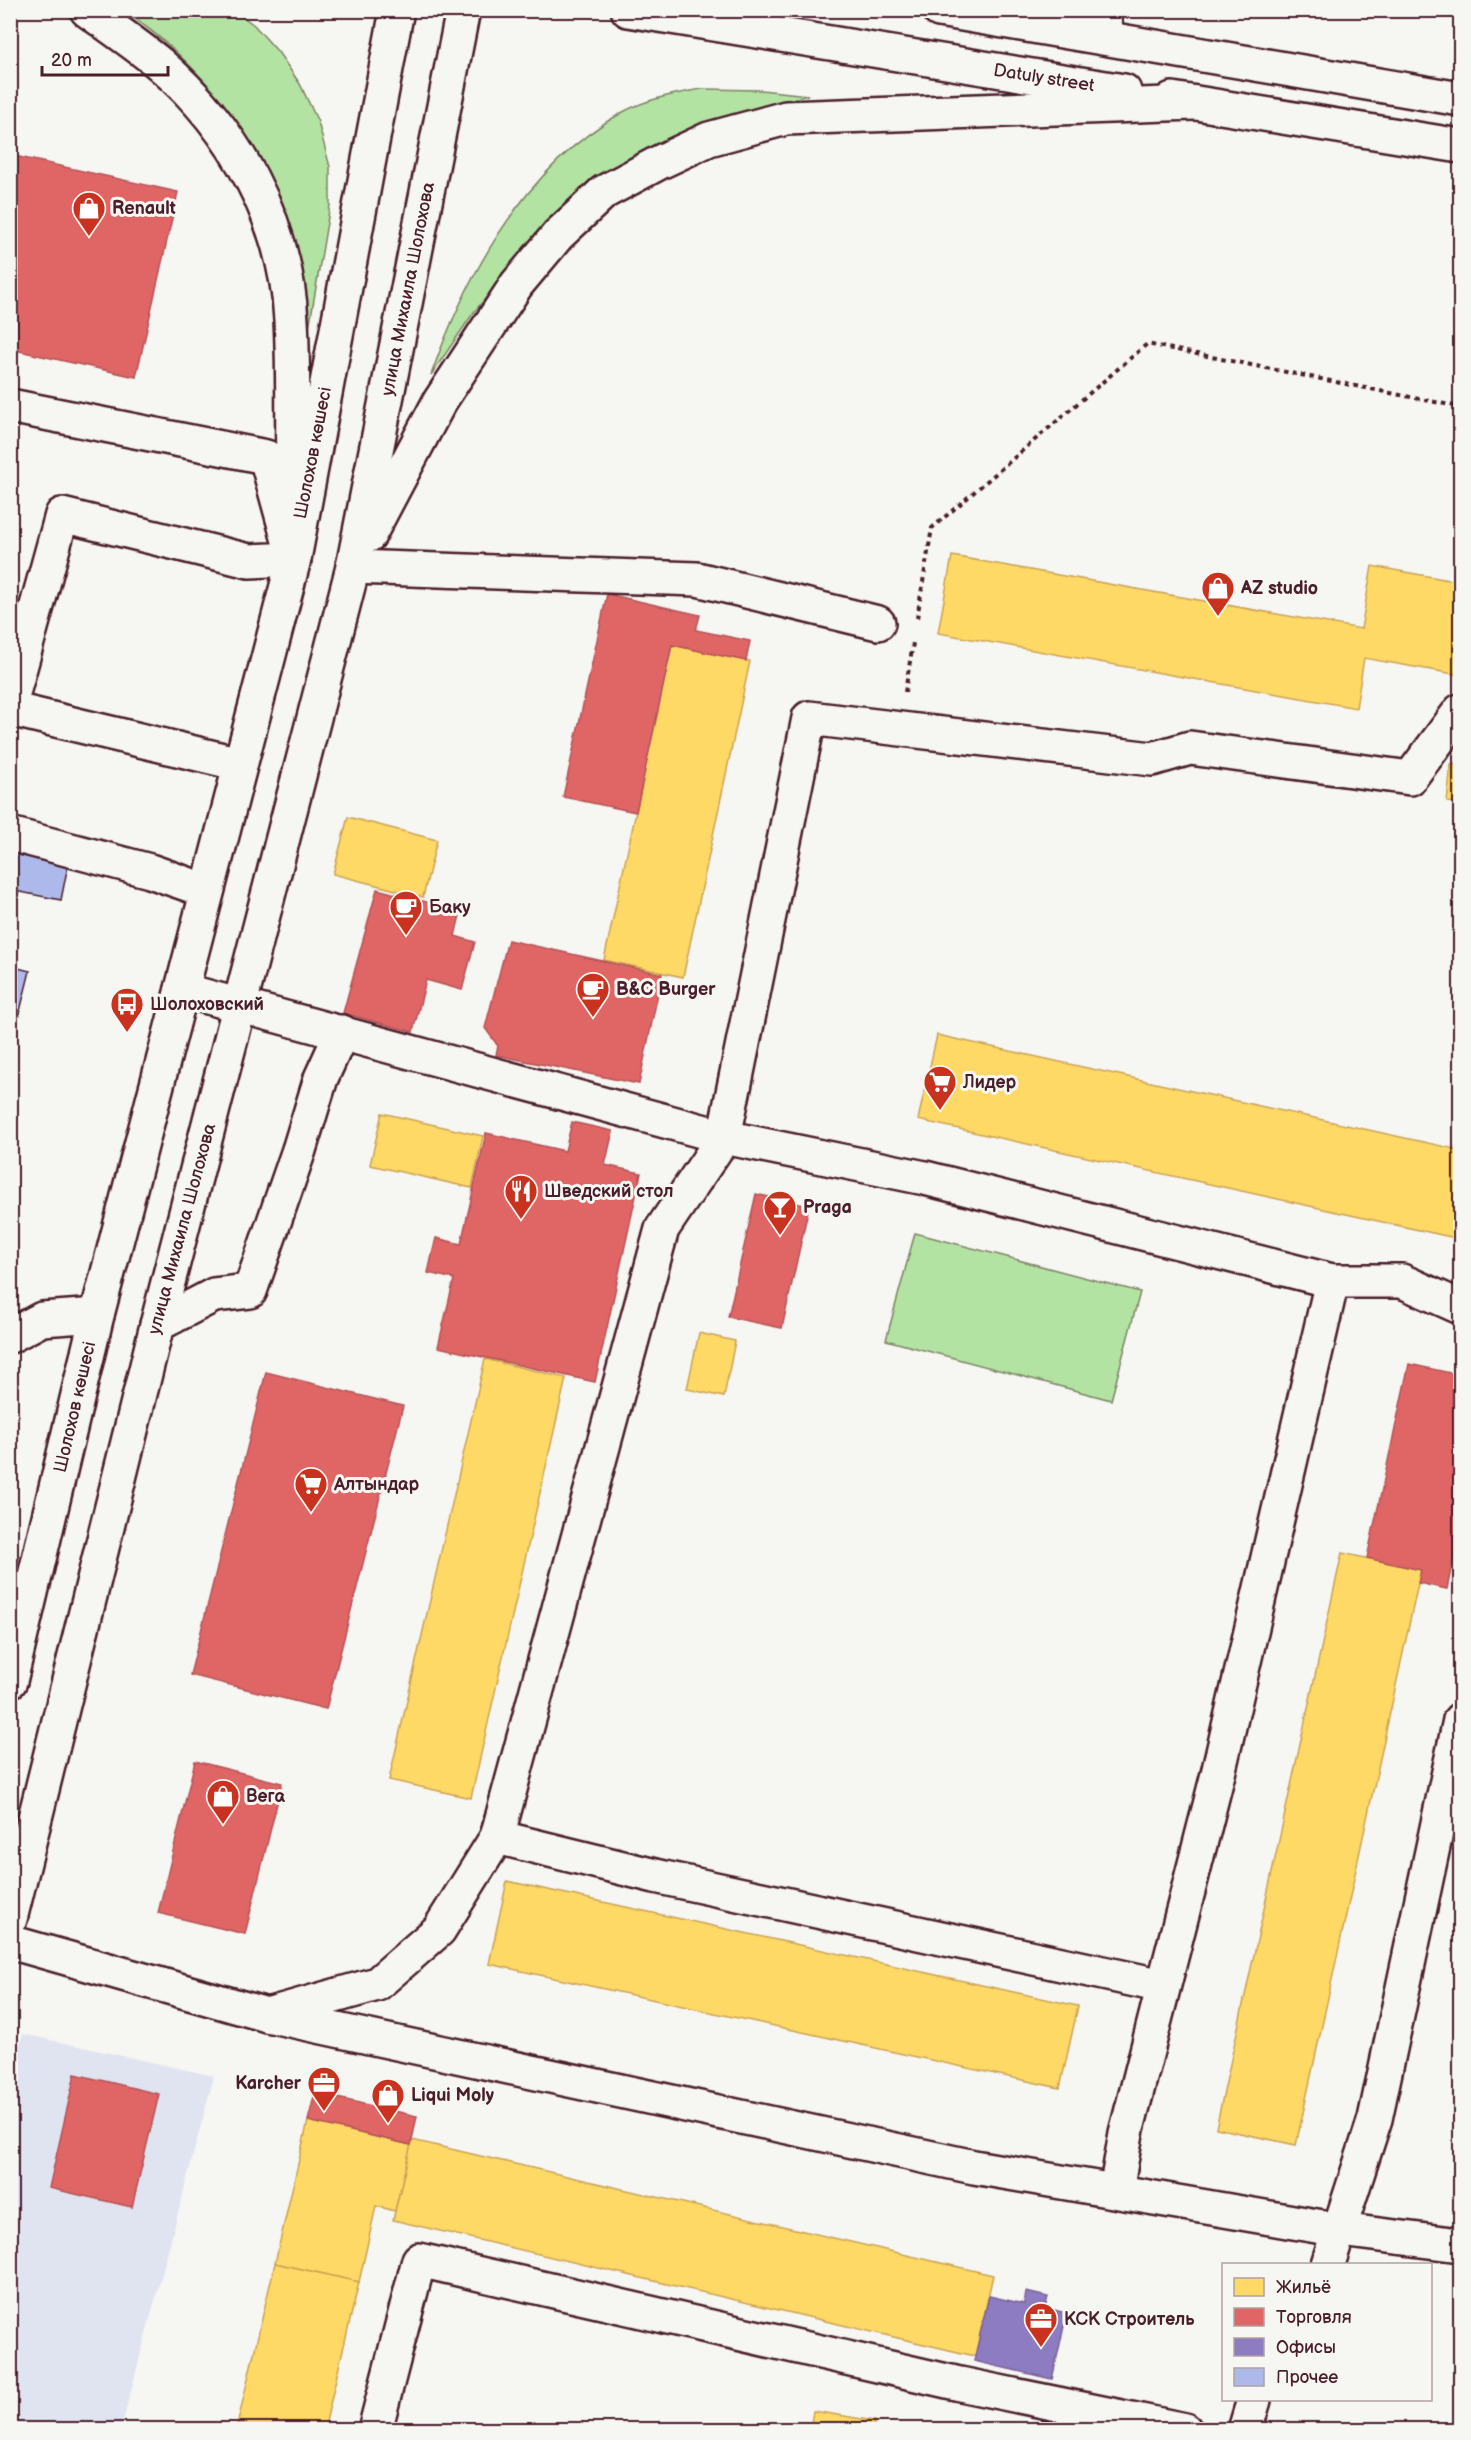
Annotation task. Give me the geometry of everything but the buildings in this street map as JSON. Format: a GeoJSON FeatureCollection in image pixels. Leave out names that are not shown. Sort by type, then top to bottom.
{"type":"FeatureCollection","features":[{"type":"Feature","properties":{"kind":"main road"},"geometry":{"type":"LineString","coordinates":[[87,10],[141,49],[197,99],[227,136],[260,192],[279,246],[291,318],[294,559]]}},
{"type":"Feature","properties":{"kind":"main road","name":"Шолохов көшесі"},"geometry":{"type":"LineString","coordinates":[[207,891],[294,559],[397,10]]}},
{"type":"Feature","properties":{"kind":"main road","name":"улица Михаила Шолохова"},"geometry":{"type":"LineString","coordinates":[[352,567],[463,10]]}},
{"type":"Feature","properties":{"kind":"main road","name":"Datuly street"},"geometry":{"type":"LineString","coordinates":[[628,10],[1461,146]]}},
{"type":"Feature","properties":{"kind":"main road"},"geometry":{"type":"LineString","coordinates":[[939,10],[1461,99]]}},
{"type":"Feature","properties":{"kind":"main road"},"geometry":{"type":"LineString","coordinates":[[1049,10],[1203,55]]}},
{"type":"Feature","properties":{"kind":"main road"},"geometry":{"type":"LineString","coordinates":[[241,1004],[352,567],[440,401],[517,284],[558,235],[604,192],[709,139],[786,118],[1194,103]]}},
{"type":"Feature","properties":{"kind":"main road"},"geometry":{"type":"LineString","coordinates":[[10,406],[266,457],[294,559]]}},
{"type":"Feature","properties":{"kind":"main road"},"geometry":{"type":"LineString","coordinates":[[10,704],[62,515],[249,561],[294,559]]}},
{"type":"Feature","properties":{"kind":"main road"},"geometry":{"type":"LineString","coordinates":[[352,567],[697,579],[878,623]]}},
{"type":"Feature","properties":{"kind":"main road"},"geometry":{"type":"LineString","coordinates":[[10,709],[240,765]]}},
{"type":"Feature","properties":{"kind":"main road"},"geometry":{"type":"LineString","coordinates":[[267,2015],[377,1984],[439,1930],[496,1837],[662,1229],[724,1137],[809,718],[1152,759],[1190,748],[1410,778],[1461,711]]}},
{"type":"Feature","properties":{"kind":"main road"},"geometry":{"type":"LineString","coordinates":[[10,834],[150,871],[207,891],[182,990],[241,1004],[724,1137],[925,1179],[1332,1281],[1402,1281],[1461,1306]]}},
{"type":"Feature","properties":{"kind":"main road","name":"Шолохов көшесі"},"geometry":{"type":"LineString","coordinates":[[10,1681],[97,1315],[182,990]]}},
{"type":"Feature","properties":{"kind":"main road","name":"улица Михаила Шолохова"},"geometry":{"type":"LineString","coordinates":[[10,1919],[157,1325],[241,1004]]}},
{"type":"Feature","properties":{"kind":"main road"},"geometry":{"type":"LineString","coordinates":[[157,1325],[214,1295],[250,1291],[299,1150],[321,1078],[342,1032]]}},
{"type":"Feature","properties":{"kind":"main road"},"geometry":{"type":"LineString","coordinates":[[1116,2191],[1126,2133],[1218,1774],[1332,1281]]}},
{"type":"Feature","properties":{"kind":"main road"},"geometry":{"type":"LineString","coordinates":[[10,1336],[42,1319],[97,1315]]}},
{"type":"Feature","properties":{"kind":"main road"},"geometry":{"type":"LineString","coordinates":[[1329,2263],[1375,2119],[1461,1720]]}},
{"type":"Feature","properties":{"kind":"main road"},"geometry":{"type":"LineString","coordinates":[[496,1837],[655,1876],[1163,1986]]}},
{"type":"Feature","properties":{"kind":"main road"},"geometry":{"type":"LineString","coordinates":[[10,1942],[267,2015],[974,2167],[1340,2230],[1461,2245]]}},
{"type":"Feature","properties":{"kind":"main road"},"geometry":{"type":"LineString","coordinates":[[375,2430],[419,2260],[948,2382],[1185,2430]]}},
{"type":"Feature","properties":{"kind":"main road"},"geometry":{"type":"LineString","coordinates":[[1245,2430],[1254,2401]]}},
{"type":"Feature","properties":{"kind":"path"},"geometry":{"type":"LineString","coordinates":[[916,622],[932,528],[1147,344],[1461,407]]}},
{"type":"Feature","properties":{"kind":"path"},"geometry":{"type":"LineString","coordinates":[[899,728],[915,634]]}},
{"type":"Feature","properties":{"kind":"shaded area"},"geometry":{"type":"Polygon","coordinates":[[[23,2034],[214,2076],[121,2429],[11,2430],[10,2080],[23,2034]]]}},
{"type":"Feature","properties":{"kind":"green space"},"geometry":{"type":"Polygon","coordinates":[[[123,11],[235,11],[254,25],[278,52],[300,84],[318,122],[330,167],[330,205],[305,352],[302,287],[297,248],[287,214],[272,180],[253,146],[206,83],[179,55],[123,11]]]}},
{"type":"Feature","properties":{"kind":"green space"},"geometry":{"type":"Polygon","coordinates":[[[701,89],[761,90],[808,95],[743,112],[699,127],[512,267],[474,312],[431,375],[463,299],[482,262],[504,226],[529,192],[557,162],[588,135],[632,107],[651,100],[701,89]]]}},
{"type":"Feature","properties":{"kind":"green space"},"geometry":{"type":"Polygon","coordinates":[[[915,1233],[1140,1292],[1111,1400],[886,1340],[915,1233]]]}},
{"type":"Feature","properties":{"kind":"place","name":"Renault"},"geometry":{"type":"Point","coordinates":[89,237]}},
{"type":"Feature","properties":{"kind":"place","name":"AZ studio"},"geometry":{"type":"Point","coordinates":[1218,617]}},
{"type":"Feature","properties":{"kind":"place","name":"Баку"},"geometry":{"type":"Point","coordinates":[406,936]}},
{"type":"Feature","properties":{"kind":"place","name":"B&C Burger"},"geometry":{"type":"Point","coordinates":[593,1018]}},
{"type":"Feature","properties":{"kind":"place","name":"Шолоховский"},"geometry":{"type":"Point","coordinates":[127,1033]}},
{"type":"Feature","properties":{"kind":"place","name":"Лидер"},"geometry":{"type":"Point","coordinates":[940,1111]}},
{"type":"Feature","properties":{"kind":"place","name":"Шведский стол"},"geometry":{"type":"Point","coordinates":[521,1220]}},
{"type":"Feature","properties":{"kind":"place","name":"Praga"},"geometry":{"type":"Point","coordinates":[780,1236]}},
{"type":"Feature","properties":{"kind":"place","name":"Алтындар"},"geometry":{"type":"Point","coordinates":[311,1513]}},
{"type":"Feature","properties":{"kind":"place","name":"Вега"},"geometry":{"type":"Point","coordinates":[223,1825]}},
{"type":"Feature","properties":{"kind":"place","name":"Karcher"},"geometry":{"type":"Point","coordinates":[324,2112]}},
{"type":"Feature","properties":{"kind":"place","name":"Liqui Moly"},"geometry":{"type":"Point","coordinates":[388,2124]}},
{"type":"Feature","properties":{"kind":"place","name":"КСК Строитель"},"geometry":{"type":"Point","coordinates":[1041,2348]}}]}
